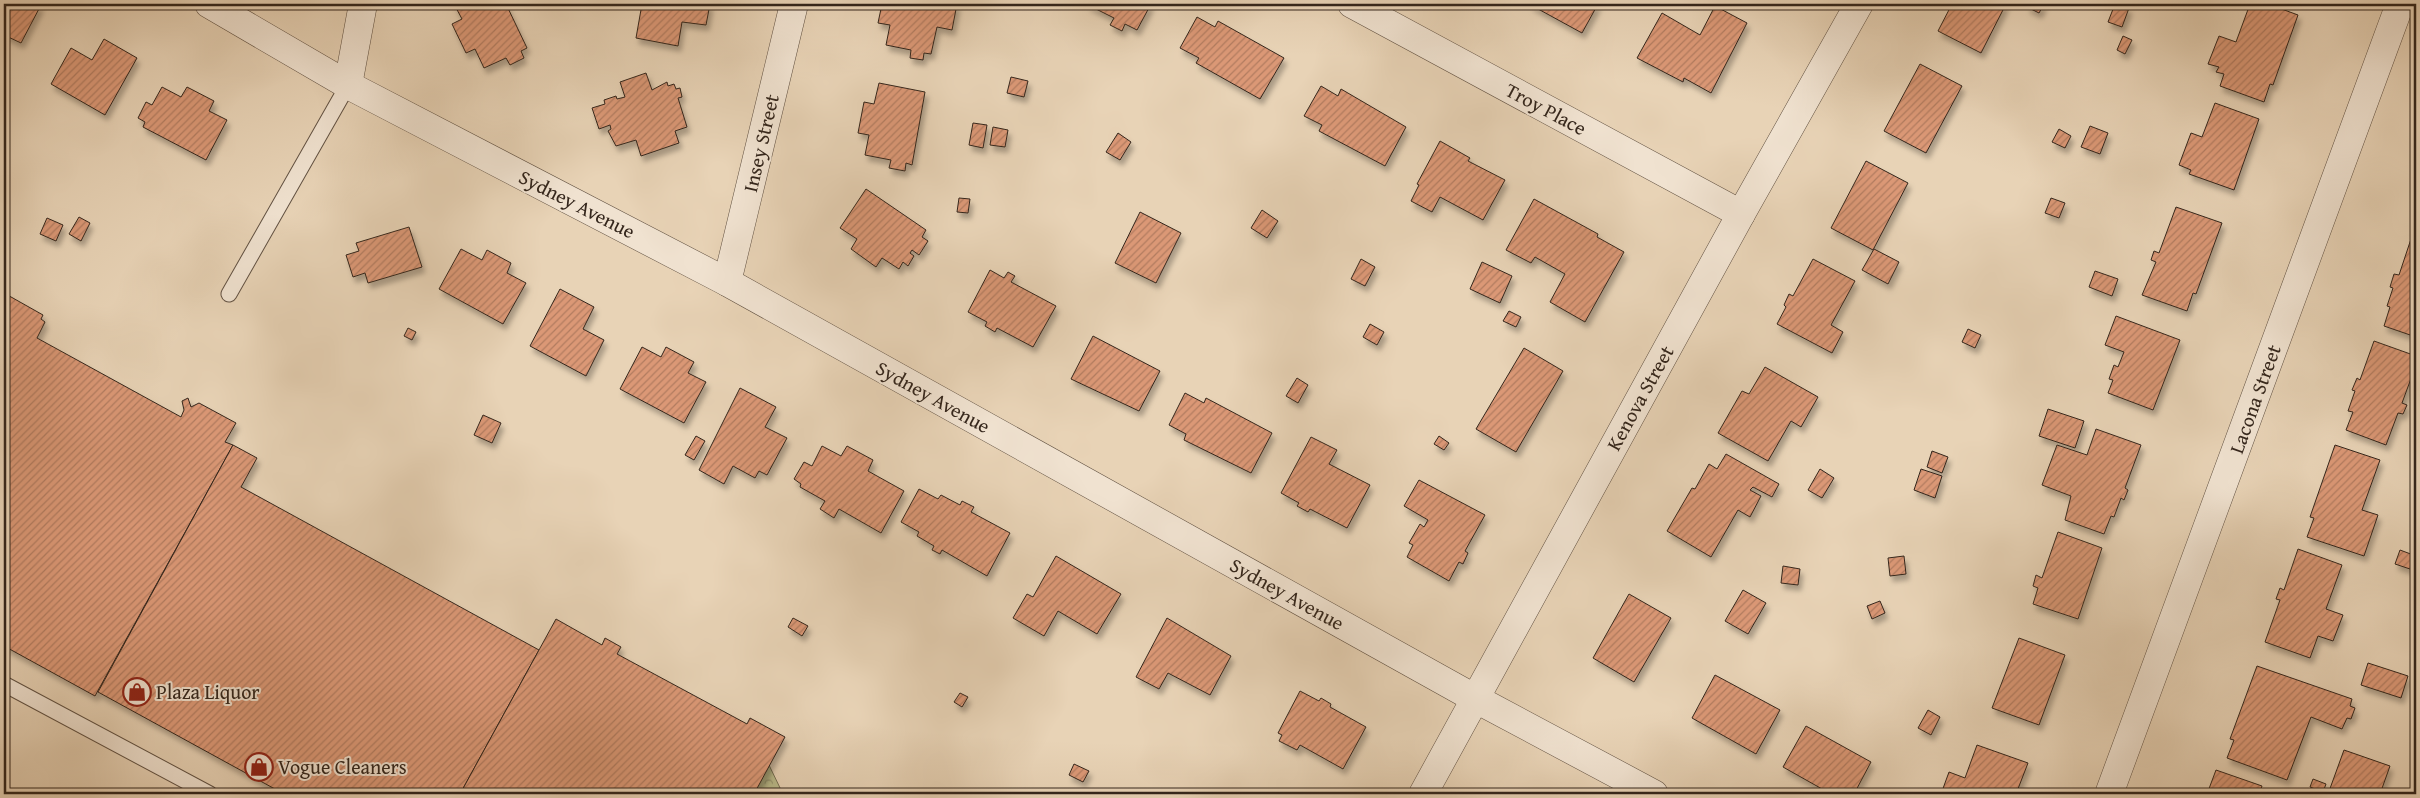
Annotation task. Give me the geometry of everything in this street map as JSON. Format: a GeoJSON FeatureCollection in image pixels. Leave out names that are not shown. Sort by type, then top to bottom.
{"type":"FeatureCollection","features":[{"type":"Feature","properties":{"kind":"street","name":"Sydney Avenue"},"geometry":{"type":"LineString","coordinates":[[209,4],[348,85],[727,282],[1476,699],[1654,794]]}},
{"type":"Feature","properties":{"kind":"street"},"geometry":{"type":"LineString","coordinates":[[348,85],[363,4]]}},
{"type":"Feature","properties":{"kind":"street","name":"Insey Street"},"geometry":{"type":"LineString","coordinates":[[727,282],[794,4]]}},
{"type":"Feature","properties":{"kind":"street","name":"Troy Place"},"geometry":{"type":"LineString","coordinates":[[1352,4],[1740,214]]}},
{"type":"Feature","properties":{"kind":"street","name":"Kenova Street"},"geometry":{"type":"LineString","coordinates":[[1423,794],[1740,214],[1859,4]]}},
{"type":"Feature","properties":{"kind":"street","name":"Lacona Street"},"geometry":{"type":"LineString","coordinates":[[2109,794],[2400,4]]}},
{"type":"Feature","properties":{"kind":"lane"},"geometry":{"type":"LineString","coordinates":[[229,294],[348,85]]}},
{"type":"Feature","properties":{"kind":"lane"},"geometry":{"type":"LineString","coordinates":[[4,684],[210,794]]}},
{"type":"Feature","properties":{"kind":"green space"},"geometry":{"type":"Polygon","coordinates":[[[767,761],[783,794],[749,794],[767,761]]]}},
{"type":"Feature","properties":{"kind":"building"},"geometry":{"type":"Polygon","coordinates":[[[4,4],[41,5],[21,43],[4,35],[4,4]]]}},
{"type":"Feature","properties":{"kind":"building"},"geometry":{"type":"Polygon","coordinates":[[[454,4],[506,4],[527,48],[521,51],[524,58],[510,65],[506,58],[484,68],[475,49],[466,53],[452,24],[462,19],[454,4]]]}},
{"type":"Feature","properties":{"kind":"building"},"geometry":{"type":"Polygon","coordinates":[[[642,4],[710,4],[706,25],[682,22],[678,46],[636,38],[642,4]]]}},
{"type":"Feature","properties":{"kind":"building"},"geometry":{"type":"Polygon","coordinates":[[[882,4],[957,4],[952,30],[937,27],[931,54],[924,53],[923,60],[910,58],[911,50],[886,45],[890,25],[878,23],[882,4]]]}},
{"type":"Feature","properties":{"kind":"building"},"geometry":{"type":"Polygon","coordinates":[[[1086,4],[1151,4],[1137,30],[1125,24],[1122,31],[1110,25],[1114,18],[1086,4]]]}},
{"type":"Feature","properties":{"kind":"building"},"geometry":{"type":"Polygon","coordinates":[[[1529,4],[1598,4],[1582,33],[1529,4]]]}},
{"type":"Feature","properties":{"kind":"building"},"geometry":{"type":"Polygon","coordinates":[[[1952,4],[2006,4],[1981,53],[1938,31],[1952,4]]]}},
{"type":"Feature","properties":{"kind":"building"},"geometry":{"type":"Polygon","coordinates":[[[2028,4],[2044,4],[2039,13],[2027,7],[2028,4]]]}},
{"type":"Feature","properties":{"kind":"building"},"geometry":{"type":"Polygon","coordinates":[[[2115,4],[2129,8],[2122,27],[2108,22],[2115,4]]]}},
{"type":"Feature","properties":{"kind":"building"},"geometry":{"type":"Polygon","coordinates":[[[2250,4],[2268,4],[2298,15],[2273,85],[2270,84],[2264,102],[2220,86],[2224,74],[2216,72],[2219,67],[2208,64],[2219,36],[2236,42],[2250,4]]]}},
{"type":"Feature","properties":{"kind":"building"},"geometry":{"type":"Polygon","coordinates":[[[1715,6],[1747,23],[1711,93],[1684,78],[1683,82],[1637,58],[1662,13],[1700,35],[1715,6]]]}},
{"type":"Feature","properties":{"kind":"building"},"geometry":{"type":"Polygon","coordinates":[[[1197,17],[1215,27],[1218,21],[1284,58],[1260,99],[1196,63],[1199,58],[1180,48],[1197,17]]]}},
{"type":"Feature","properties":{"kind":"building"},"geometry":{"type":"Polygon","coordinates":[[[2123,36],[2132,40],[2125,54],[2117,50],[2123,36]]]}},
{"type":"Feature","properties":{"kind":"building"},"geometry":{"type":"Polygon","coordinates":[[[104,39],[137,58],[105,115],[51,84],[71,48],[92,60],[104,39]]]}},
{"type":"Feature","properties":{"kind":"building"},"geometry":{"type":"Polygon","coordinates":[[[1920,64],[1962,86],[1926,153],[1884,131],[1920,64]]]}},
{"type":"Feature","properties":{"kind":"building"},"geometry":{"type":"Polygon","coordinates":[[[646,73],[652,90],[667,82],[668,86],[674,84],[676,89],[680,88],[682,97],[678,98],[687,127],[675,131],[679,143],[641,156],[636,140],[616,146],[608,131],[611,129],[610,125],[599,129],[592,108],[605,104],[604,100],[616,96],[617,99],[625,97],[620,82],[646,73]]]}},
{"type":"Feature","properties":{"kind":"building"},"geometry":{"type":"Polygon","coordinates":[[[1011,77],[1028,81],[1024,97],[1007,93],[1011,77]]]}},
{"type":"Feature","properties":{"kind":"building"},"geometry":{"type":"Polygon","coordinates":[[[879,83],[925,92],[912,165],[906,163],[905,171],[889,168],[891,160],[865,155],[869,135],[858,133],[864,102],[874,104],[879,83]]]}},
{"type":"Feature","properties":{"kind":"building"},"geometry":{"type":"Polygon","coordinates":[[[1321,86],[1338,96],[1341,89],[1406,127],[1385,166],[1319,131],[1322,125],[1304,116],[1321,86]]]}},
{"type":"Feature","properties":{"kind":"building"},"geometry":{"type":"Polygon","coordinates":[[[162,87],[181,97],[187,87],[214,101],[209,111],[227,120],[206,160],[143,127],[145,122],[138,118],[146,102],[152,105],[162,87]]]}},
{"type":"Feature","properties":{"kind":"building"},"geometry":{"type":"Polygon","coordinates":[[[2215,103],[2259,119],[2234,190],[2189,174],[2191,170],[2179,165],[2191,133],[2202,137],[2215,103]]]}},
{"type":"Feature","properties":{"kind":"building"},"geometry":{"type":"Polygon","coordinates":[[[973,123],[987,125],[983,148],[969,145],[973,123]]]}},
{"type":"Feature","properties":{"kind":"building"},"geometry":{"type":"Polygon","coordinates":[[[2090,126],[2108,133],[2100,154],[2081,147],[2090,126]]]}},
{"type":"Feature","properties":{"kind":"building"},"geometry":{"type":"Polygon","coordinates":[[[993,127],[1008,130],[1005,147],[990,145],[993,127]]]}},
{"type":"Feature","properties":{"kind":"building"},"geometry":{"type":"Polygon","coordinates":[[[2059,129],[2071,136],[2065,148],[2052,142],[2059,129]]]}},
{"type":"Feature","properties":{"kind":"building"},"geometry":{"type":"Polygon","coordinates":[[[1118,133],[1131,142],[1120,160],[1106,152],[1118,133]]]}},
{"type":"Feature","properties":{"kind":"building"},"geometry":{"type":"Polygon","coordinates":[[[1440,141],[1470,158],[1468,161],[1505,180],[1483,220],[1440,197],[1432,212],[1411,201],[1419,185],[1417,184],[1440,141]]]}},
{"type":"Feature","properties":{"kind":"building"},"geometry":{"type":"Polygon","coordinates":[[[1866,161],[1908,183],[1873,250],[1831,228],[1866,161]]]}},
{"type":"Feature","properties":{"kind":"building"},"geometry":{"type":"Polygon","coordinates":[[[866,189],[926,230],[922,237],[928,241],[919,255],[912,250],[910,253],[914,256],[908,266],[903,262],[899,269],[882,258],[876,267],[851,249],[857,239],[840,228],[866,189]]]}},
{"type":"Feature","properties":{"kind":"building"},"geometry":{"type":"Polygon","coordinates":[[[959,198],[970,199],[968,213],[957,212],[959,198]]]}},
{"type":"Feature","properties":{"kind":"building"},"geometry":{"type":"Polygon","coordinates":[[[2051,198],[2065,203],[2059,218],[2045,213],[2051,198]]]}},
{"type":"Feature","properties":{"kind":"building"},"geometry":{"type":"Polygon","coordinates":[[[1534,199],[1598,234],[1597,237],[1624,252],[1585,322],[1550,302],[1565,274],[1535,257],[1531,263],[1506,250],[1534,199]]]}},
{"type":"Feature","properties":{"kind":"building"},"geometry":{"type":"Polygon","coordinates":[[[2176,207],[2222,223],[2196,294],[2193,293],[2187,311],[2142,295],[2156,262],[2151,260],[2154,251],[2159,253],[2176,207]]]}},
{"type":"Feature","properties":{"kind":"building"},"geometry":{"type":"Polygon","coordinates":[[[1262,210],[1278,221],[1267,238],[1251,228],[1262,210]]]}},
{"type":"Feature","properties":{"kind":"building"},"geometry":{"type":"Polygon","coordinates":[[[1140,212],[1181,233],[1156,283],[1115,263],[1140,212]]]}},
{"type":"Feature","properties":{"kind":"building"},"geometry":{"type":"Polygon","coordinates":[[[79,217],[90,223],[81,241],[69,234],[79,217]]]}},
{"type":"Feature","properties":{"kind":"building"},"geometry":{"type":"Polygon","coordinates":[[[47,218],[63,225],[56,241],[40,234],[47,218]]]}},
{"type":"Feature","properties":{"kind":"building"},"geometry":{"type":"Polygon","coordinates":[[[409,227],[422,267],[368,283],[365,273],[353,277],[346,255],[359,251],[356,243],[409,227]]]}},
{"type":"Feature","properties":{"kind":"building"},"geometry":{"type":"Polygon","coordinates":[[[2412,236],[2416,237],[2416,337],[2384,326],[2390,307],[2387,306],[2393,288],[2390,287],[2394,274],[2399,275],[2412,236]]]}},
{"type":"Feature","properties":{"kind":"building"},"geometry":{"type":"Polygon","coordinates":[[[461,249],[482,260],[487,250],[511,263],[507,273],[526,283],[503,324],[439,289],[461,249]]]}},
{"type":"Feature","properties":{"kind":"building"},"geometry":{"type":"Polygon","coordinates":[[[1874,249],[1899,262],[1888,284],[1862,270],[1874,249]]]}},
{"type":"Feature","properties":{"kind":"building"},"geometry":{"type":"Polygon","coordinates":[[[1361,259],[1375,267],[1365,286],[1351,279],[1361,259]]]}},
{"type":"Feature","properties":{"kind":"building"},"geometry":{"type":"Polygon","coordinates":[[[1813,259],[1855,281],[1831,325],[1843,332],[1832,353],[1777,324],[1786,307],[1784,305],[1789,294],[1793,296],[1813,259]]]}},
{"type":"Feature","properties":{"kind":"building"},"geometry":{"type":"Polygon","coordinates":[[[1482,262],[1512,276],[1500,303],[1470,289],[1482,262]]]}},
{"type":"Feature","properties":{"kind":"building"},"geometry":{"type":"Polygon","coordinates":[[[990,270],[1004,278],[1008,272],[1015,276],[1011,282],[1056,306],[1033,347],[997,328],[995,332],[985,326],[987,322],[968,312],[990,270]]]}},
{"type":"Feature","properties":{"kind":"building"},"geometry":{"type":"Polygon","coordinates":[[[2095,271],[2118,279],[2112,296],[2089,287],[2095,271]]]}},
{"type":"Feature","properties":{"kind":"building"},"geometry":{"type":"Polygon","coordinates":[[[560,289],[594,307],[583,329],[604,340],[586,376],[530,346],[560,289]]]}},
{"type":"Feature","properties":{"kind":"building"},"geometry":{"type":"Polygon","coordinates":[[[4,293],[43,315],[41,319],[45,322],[37,338],[181,417],[184,410],[182,401],[188,398],[191,407],[199,403],[236,423],[225,442],[233,445],[95,696],[4,646],[4,293]]]}},
{"type":"Feature","properties":{"kind":"building"},"geometry":{"type":"Polygon","coordinates":[[[1509,311],[1521,317],[1516,327],[1503,321],[1509,311]]]}},
{"type":"Feature","properties":{"kind":"building"},"geometry":{"type":"Polygon","coordinates":[[[2116,316],[2180,340],[2153,410],[2108,393],[2113,380],[2109,379],[2114,365],[2118,367],[2124,352],[2105,345],[2116,316]]]}},
{"type":"Feature","properties":{"kind":"building"},"geometry":{"type":"Polygon","coordinates":[[[1370,324],[1384,332],[1377,345],[1363,337],[1370,324]]]}},
{"type":"Feature","properties":{"kind":"building"},"geometry":{"type":"Polygon","coordinates":[[[408,328],[416,332],[412,340],[404,336],[408,328]]]}},
{"type":"Feature","properties":{"kind":"building"},"geometry":{"type":"Polygon","coordinates":[[[1968,329],[1981,335],[1975,348],[1962,342],[1968,329]]]}},
{"type":"Feature","properties":{"kind":"building"},"geometry":{"type":"Polygon","coordinates":[[[1093,336],[1160,371],[1139,411],[1071,379],[1093,336]]]}},
{"type":"Feature","properties":{"kind":"building"},"geometry":{"type":"Polygon","coordinates":[[[2374,341],[2416,356],[2416,365],[2402,403],[2407,405],[2403,414],[2398,413],[2386,445],[2346,430],[2353,412],[2348,411],[2355,391],[2352,390],[2357,378],[2360,380],[2374,341]]]}},
{"type":"Feature","properties":{"kind":"building"},"geometry":{"type":"Polygon","coordinates":[[[642,347],[661,357],[666,347],[694,362],[688,373],[706,382],[684,423],[620,389],[642,347]]]}},
{"type":"Feature","properties":{"kind":"building"},"geometry":{"type":"Polygon","coordinates":[[[1524,348],[1563,371],[1516,452],[1476,429],[1524,348]]]}},
{"type":"Feature","properties":{"kind":"building"},"geometry":{"type":"Polygon","coordinates":[[[1765,367],[1818,397],[1801,427],[1791,421],[1768,461],[1718,433],[1742,391],[1749,394],[1765,367]]]}},
{"type":"Feature","properties":{"kind":"building"},"geometry":{"type":"Polygon","coordinates":[[[1297,378],[1308,385],[1298,403],[1286,396],[1297,378]]]}},
{"type":"Feature","properties":{"kind":"building"},"geometry":{"type":"Polygon","coordinates":[[[740,388],[776,407],[765,427],[787,438],[767,475],[759,471],[755,478],[733,466],[724,484],[699,470],[740,388]]]}},
{"type":"Feature","properties":{"kind":"building"},"geometry":{"type":"Polygon","coordinates":[[[1185,393],[1204,403],[1206,398],[1272,433],[1251,473],[1184,440],[1186,434],[1169,425],[1185,393]]]}},
{"type":"Feature","properties":{"kind":"building"},"geometry":{"type":"Polygon","coordinates":[[[2048,409],[2084,421],[2075,448],[2039,436],[2048,409]]]}},
{"type":"Feature","properties":{"kind":"building"},"geometry":{"type":"Polygon","coordinates":[[[483,415],[501,423],[492,443],[474,435],[483,415]]]}},
{"type":"Feature","properties":{"kind":"building"},"geometry":{"type":"Polygon","coordinates":[[[2096,429],[2141,445],[2125,488],[2128,490],[2124,500],[2121,498],[2114,517],[2111,516],[2104,534],[2065,520],[2071,496],[2042,485],[2057,445],[2087,455],[2096,429]]]}},
{"type":"Feature","properties":{"kind":"building"},"geometry":{"type":"Polygon","coordinates":[[[696,436],[705,441],[694,460],[685,455],[696,436]]]}},
{"type":"Feature","properties":{"kind":"building"},"geometry":{"type":"Polygon","coordinates":[[[1439,436],[1449,443],[1444,450],[1434,444],[1439,436]]]}},
{"type":"Feature","properties":{"kind":"building"},"geometry":{"type":"Polygon","coordinates":[[[1311,437],[1337,450],[1329,464],[1370,485],[1347,528],[1310,509],[1308,512],[1297,506],[1299,503],[1281,493],[1311,437]]]}},
{"type":"Feature","properties":{"kind":"building"},"geometry":{"type":"Polygon","coordinates":[[[233,445],[257,458],[241,487],[539,650],[460,794],[284,794],[98,692],[233,445]]]}},
{"type":"Feature","properties":{"kind":"building"},"geometry":{"type":"Polygon","coordinates":[[[2335,445],[2380,460],[2362,510],[2378,515],[2364,556],[2307,537],[2314,518],[2310,517],[2335,445]]]}},
{"type":"Feature","properties":{"kind":"building"},"geometry":{"type":"Polygon","coordinates":[[[822,446],[841,456],[847,446],[873,460],[868,471],[904,491],[881,533],[839,509],[834,518],[820,509],[825,501],[800,487],[801,484],[794,479],[804,462],[812,466],[822,446]]]}},
{"type":"Feature","properties":{"kind":"building"},"geometry":{"type":"Polygon","coordinates":[[[1932,451],[1948,457],[1942,473],[1927,467],[1932,451]]]}},
{"type":"Feature","properties":{"kind":"building"},"geometry":{"type":"Polygon","coordinates":[[[1726,454],[1779,484],[1772,497],[1753,487],[1750,490],[1761,496],[1750,517],[1738,510],[1711,557],[1667,531],[1692,488],[1695,489],[1709,464],[1717,469],[1726,454]]]}},
{"type":"Feature","properties":{"kind":"building"},"geometry":{"type":"Polygon","coordinates":[[[1820,469],[1834,478],[1822,498],[1808,490],[1820,469]]]}},
{"type":"Feature","properties":{"kind":"building"},"geometry":{"type":"Polygon","coordinates":[[[1921,469],[1942,476],[1935,498],[1914,490],[1921,469]]]}},
{"type":"Feature","properties":{"kind":"building"},"geometry":{"type":"Polygon","coordinates":[[[1419,480],[1485,515],[1465,551],[1468,553],[1463,564],[1459,562],[1449,581],[1407,557],[1413,545],[1409,543],[1420,524],[1424,527],[1428,520],[1404,506],[1419,480]]]}},
{"type":"Feature","properties":{"kind":"building"},"geometry":{"type":"Polygon","coordinates":[[[919,489],[938,499],[941,495],[960,505],[962,501],[974,507],[971,512],[1010,533],[987,576],[942,550],[940,554],[932,550],[934,546],[917,536],[919,532],[901,522],[919,489]]]}},
{"type":"Feature","properties":{"kind":"building"},"geometry":{"type":"Polygon","coordinates":[[[2058,532],[2102,548],[2078,619],[2033,604],[2038,588],[2033,586],[2036,575],[2042,578],[2058,532]]]}},
{"type":"Feature","properties":{"kind":"building"},"geometry":{"type":"Polygon","coordinates":[[[2298,549],[2342,565],[2326,609],[2343,615],[2333,641],[2318,636],[2310,658],[2265,642],[2280,600],[2276,599],[2280,588],[2284,590],[2298,549]]]}},
{"type":"Feature","properties":{"kind":"building"},"geometry":{"type":"Polygon","coordinates":[[[2400,550],[2416,556],[2416,571],[2395,564],[2400,550]]]}},
{"type":"Feature","properties":{"kind":"building"},"geometry":{"type":"Polygon","coordinates":[[[1056,556],[1121,594],[1097,634],[1058,611],[1044,636],[1013,618],[1027,594],[1033,597],[1056,556]]]}},
{"type":"Feature","properties":{"kind":"building"},"geometry":{"type":"Polygon","coordinates":[[[1904,556],[1906,574],[1890,576],[1888,558],[1904,556]]]}},
{"type":"Feature","properties":{"kind":"building"},"geometry":{"type":"Polygon","coordinates":[[[1783,566],[1800,569],[1798,585],[1781,583],[1783,566]]]}},
{"type":"Feature","properties":{"kind":"building"},"geometry":{"type":"Polygon","coordinates":[[[1743,590],[1766,603],[1748,634],[1725,621],[1743,590]]]}},
{"type":"Feature","properties":{"kind":"building"},"geometry":{"type":"Polygon","coordinates":[[[1629,594],[1671,618],[1634,682],[1593,658],[1629,594]]]}},
{"type":"Feature","properties":{"kind":"building"},"geometry":{"type":"Polygon","coordinates":[[[1880,601],[1885,613],[1872,619],[1867,606],[1880,601]]]}},
{"type":"Feature","properties":{"kind":"building"},"geometry":{"type":"Polygon","coordinates":[[[793,618],[808,626],[802,636],[788,627],[793,618]]]}},
{"type":"Feature","properties":{"kind":"building"},"geometry":{"type":"Polygon","coordinates":[[[1167,618],[1231,656],[1210,695],[1168,673],[1159,689],[1136,677],[1167,618]]]}},
{"type":"Feature","properties":{"kind":"building"},"geometry":{"type":"Polygon","coordinates":[[[556,619],[602,645],[605,638],[621,647],[617,654],[747,724],[750,718],[785,737],[754,794],[460,794],[556,619]]]}},
{"type":"Feature","properties":{"kind":"building"},"geometry":{"type":"Polygon","coordinates":[[[2019,638],[2065,655],[2039,725],[1992,708],[2019,638]]]}},
{"type":"Feature","properties":{"kind":"building"},"geometry":{"type":"Polygon","coordinates":[[[2368,663],[2408,676],[2401,698],[2361,685],[2368,663]]]}},
{"type":"Feature","properties":{"kind":"building"},"geometry":{"type":"Polygon","coordinates":[[[2257,666],[2352,699],[2350,706],[2355,708],[2351,719],[2347,718],[2342,729],[2311,717],[2287,780],[2227,758],[2234,740],[2230,739],[2257,666]]]}},
{"type":"Feature","properties":{"kind":"building"},"geometry":{"type":"Polygon","coordinates":[[[1715,675],[1780,710],[1756,754],[1692,718],[1715,675]]]}},
{"type":"Feature","properties":{"kind":"building"},"geometry":{"type":"Polygon","coordinates":[[[1300,691],[1319,701],[1321,698],[1331,704],[1330,707],[1366,727],[1343,769],[1300,745],[1297,750],[1279,741],[1282,735],[1278,733],[1300,691]]]}},
{"type":"Feature","properties":{"kind":"building"},"geometry":{"type":"Polygon","coordinates":[[[960,693],[968,697],[962,707],[954,702],[960,693]]]}},
{"type":"Feature","properties":{"kind":"building"},"geometry":{"type":"Polygon","coordinates":[[[1928,710],[1940,717],[1931,735],[1918,728],[1928,710]]]}},
{"type":"Feature","properties":{"kind":"building"},"geometry":{"type":"Polygon","coordinates":[[[1806,726],[1871,762],[1854,794],[1831,794],[1783,767],[1806,726]]]}},
{"type":"Feature","properties":{"kind":"building"},"geometry":{"type":"Polygon","coordinates":[[[1977,745],[2028,763],[2016,794],[1941,794],[1949,772],[1965,778],[1977,745]]]}},
{"type":"Feature","properties":{"kind":"building"},"geometry":{"type":"Polygon","coordinates":[[[2344,750],[2390,766],[2380,794],[2328,794],[2344,750]]]}},
{"type":"Feature","properties":{"kind":"building"},"geometry":{"type":"Polygon","coordinates":[[[1074,764],[1089,771],[1083,782],[1069,775],[1074,764]]]}},
{"type":"Feature","properties":{"kind":"building"},"geometry":{"type":"Polygon","coordinates":[[[2216,770],[2262,786],[2259,794],[2207,794],[2216,770]]]}},
{"type":"Feature","properties":{"kind":"building"},"geometry":{"type":"Polygon","coordinates":[[[2313,779],[2326,784],[2323,792],[2310,787],[2313,779]]]}},
{"type":"Feature","properties":{"kind":"place","name":"Plaza Liquor"},"geometry":{"type":"Point","coordinates":[137,692]}},
{"type":"Feature","properties":{"kind":"place","name":"Vogue Cleaners"},"geometry":{"type":"Point","coordinates":[259,767]}}]}
